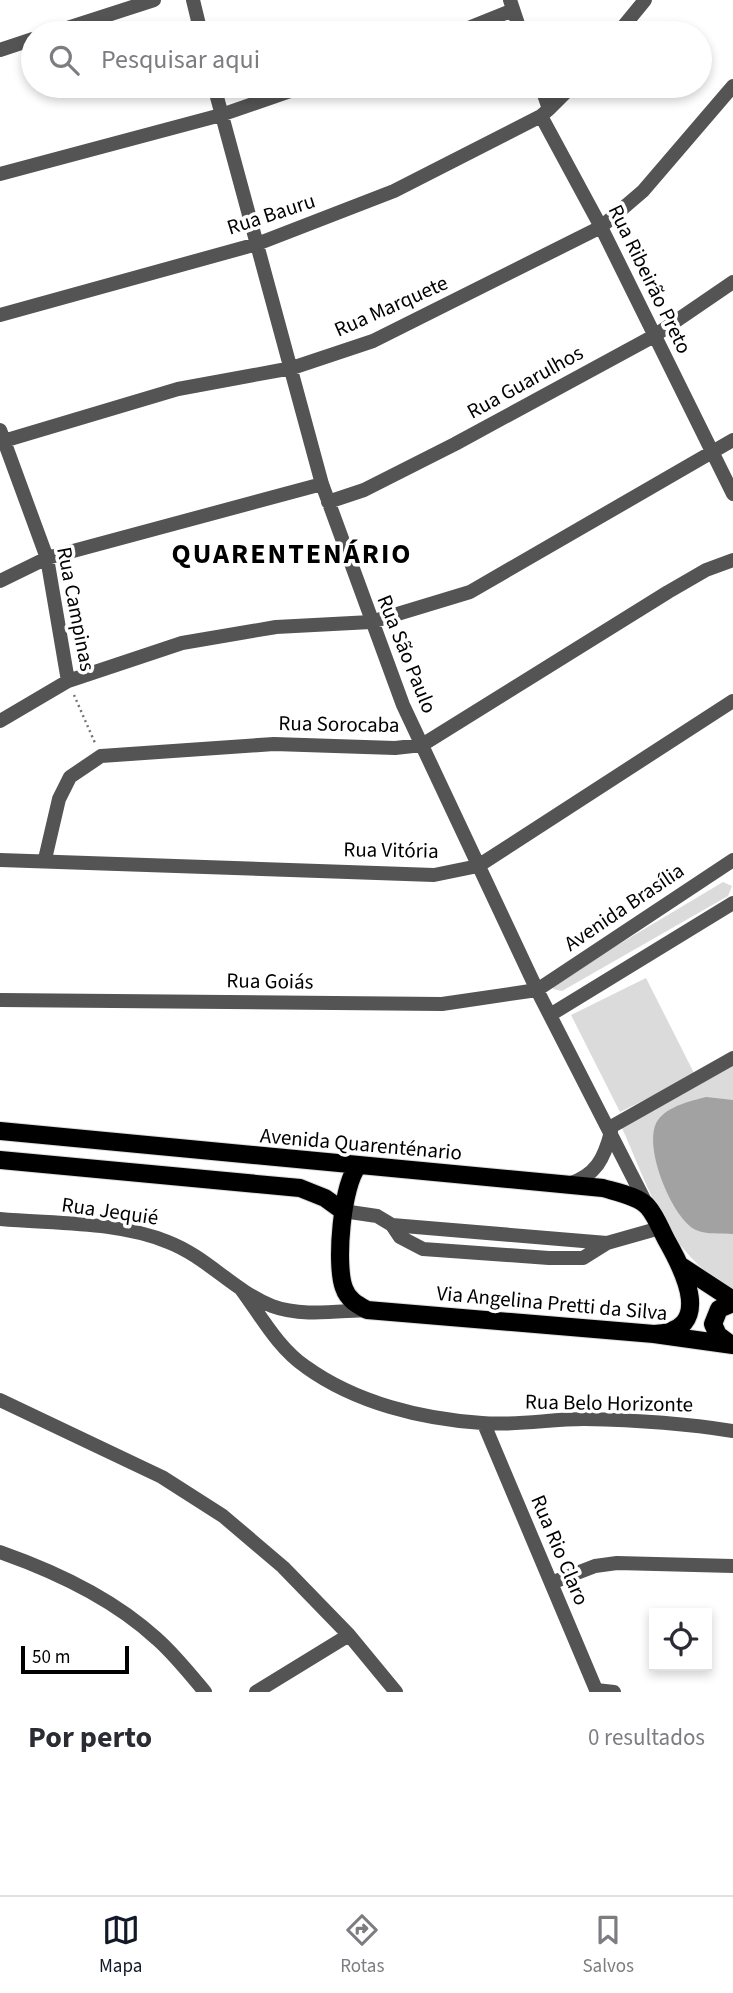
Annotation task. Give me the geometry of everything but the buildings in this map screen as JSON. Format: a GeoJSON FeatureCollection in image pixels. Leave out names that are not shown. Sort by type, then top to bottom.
{"type":"FeatureCollection","features":[{"type":"Feature","properties":{"kind":"main road","name":"Avenida Quarenténario"},"geometry":{"type":"LineString","coordinates":[[0,1131],[603,1188],[647,1205]]}},
{"type":"Feature","properties":{"kind":"main road"},"geometry":{"type":"LineString","coordinates":[[0,1160],[300,1188],[325,1198],[343,1211]]}},
{"type":"Feature","properties":{"kind":"main road"},"geometry":{"type":"LineString","coordinates":[[358,1166],[349,1179],[343,1211],[343,1288],[354,1302],[367,1310]]}},
{"type":"Feature","properties":{"kind":"main road"},"geometry":{"type":"LineString","coordinates":[[647,1205],[681,1266],[690,1291],[688,1314],[674,1330],[654,1334]]}},
{"type":"Feature","properties":{"kind":"main road"},"geometry":{"type":"LineString","coordinates":[[681,1266],[733,1302],[719,1309],[713,1324],[718,1335],[732,1345]]}},
{"type":"Feature","properties":{"kind":"main road","name":"Via Angelina Pretti da Silva"},"geometry":{"type":"LineString","coordinates":[[367,1310],[654,1334],[732,1345]]}},
{"type":"Feature","properties":{"kind":"street"},"geometry":{"type":"LineString","coordinates":[[89,21],[154,0]]}},
{"type":"Feature","properties":{"kind":"street"},"geometry":{"type":"LineString","coordinates":[[193,0],[198,21]]}},
{"type":"Feature","properties":{"kind":"street"},"geometry":{"type":"LineString","coordinates":[[628,21],[645,0]]}},
{"type":"Feature","properties":{"kind":"street"},"geometry":{"type":"LineString","coordinates":[[480,21],[511,5]]}},
{"type":"Feature","properties":{"kind":"street"},"geometry":{"type":"LineString","coordinates":[[0,50],[21,43]]}},
{"type":"Feature","properties":{"kind":"street","name":"Rua Marquete"},"geometry":{"type":"LineString","coordinates":[[1,438],[178,390],[292,368],[373,341],[601,227],[643,191],[733,86]]}},
{"type":"Feature","properties":{"kind":"street","name":"Rua São Paulo"},"geometry":{"type":"LineString","coordinates":[[217,98],[322,484],[371,622],[422,745],[478,866],[537,990],[647,1205]]}},
{"type":"Feature","properties":{"kind":"street"},"geometry":{"type":"LineString","coordinates":[[0,174],[221,115],[270,98]]}},
{"type":"Feature","properties":{"kind":"street","name":"Rua Ribeirão Preto"},"geometry":{"type":"LineString","coordinates":[[543,98],[545,112],[733,494]]}},
{"type":"Feature","properties":{"kind":"street","name":"Rua Bauru"},"geometry":{"type":"LineString","coordinates":[[0,315],[257,244],[394,191],[545,112],[560,98]]}},
{"type":"Feature","properties":{"kind":"street","name":"Rua Guarulhos"},"geometry":{"type":"LineString","coordinates":[[328,502],[387,478],[654,335],[733,282]]}},
{"type":"Feature","properties":{"kind":"street","name":"Rua Campinas"},"geometry":{"type":"LineString","coordinates":[[1,438],[47,558],[68,681]]}},
{"type":"Feature","properties":{"kind":"street"},"geometry":{"type":"LineString","coordinates":[[0,721],[68,681],[182,643],[276,627],[371,622],[470,592],[733,440]]}},
{"type":"Feature","properties":{"kind":"street"},"geometry":{"type":"LineString","coordinates":[[0,581],[47,558],[322,484]]}},
{"type":"Feature","properties":{"kind":"street","name":"Rua Sorocaba"},"geometry":{"type":"LineString","coordinates":[[101,756],[274,744],[395,748],[422,745],[668,592],[706,570],[733,560]]}},
{"type":"Feature","properties":{"kind":"street","name":"Rua Vitória"},"geometry":{"type":"LineString","coordinates":[[0,860],[46,859],[435,875],[478,866],[733,701]]}},
{"type":"Feature","properties":{"kind":"street"},"geometry":{"type":"LineString","coordinates":[[46,859],[59,799],[70,777],[101,756]]}},
{"type":"Feature","properties":{"kind":"street","name":"Avenida Brasília"},"geometry":{"type":"LineString","coordinates":[[537,990],[730,868]]}},
{"type":"Feature","properties":{"kind":"street"},"geometry":{"type":"LineString","coordinates":[[550,1015],[733,903]]}},
{"type":"Feature","properties":{"kind":"street","name":"Rua Goiás"},"geometry":{"type":"LineString","coordinates":[[0,1000],[442,1004],[537,990]]}},
{"type":"Feature","properties":{"kind":"street"},"geometry":{"type":"LineString","coordinates":[[563,1186],[585,1179],[595,1170],[602,1161],[610,1130],[733,1058]]}},
{"type":"Feature","properties":{"kind":"street"},"geometry":{"type":"LineString","coordinates":[[343,1211],[377,1216],[392,1225],[400,1237],[423,1249],[501,1256],[583,1258],[607,1242],[660,1228]]}},
{"type":"Feature","properties":{"kind":"street","name":"Rua Jequié"},"geometry":{"type":"LineString","coordinates":[[0,1219],[145,1235],[169,1242],[197,1256],[241,1289]]}},
{"type":"Feature","properties":{"kind":"street"},"geometry":{"type":"LineString","coordinates":[[392,1225],[607,1242]]}},
{"type":"Feature","properties":{"kind":"street"},"geometry":{"type":"LineString","coordinates":[[241,1289],[272,1306],[291,1310],[367,1310]]}},
{"type":"Feature","properties":{"kind":"street","name":"Rua Belo Horizonte"},"geometry":{"type":"LineString","coordinates":[[241,1289],[284,1349],[305,1367],[338,1387],[413,1413],[484,1424],[581,1419],[655,1421],[733,1430]]}},
{"type":"Feature","properties":{"kind":"street"},"geometry":{"type":"LineString","coordinates":[[0,1400],[162,1477],[223,1516],[284,1567],[349,1635],[396,1692]]}},
{"type":"Feature","properties":{"kind":"street","name":"Rua Rio Claro"},"geometry":{"type":"LineString","coordinates":[[484,1424],[596,1691]]}},
{"type":"Feature","properties":{"kind":"street"},"geometry":{"type":"LineString","coordinates":[[0,1552],[49,1572],[114,1607],[157,1639],[205,1692]]}},
{"type":"Feature","properties":{"kind":"street"},"geometry":{"type":"LineString","coordinates":[[551,1583],[596,1566],[617,1563],[733,1566]]}},
{"type":"Feature","properties":{"kind":"street"},"geometry":{"type":"LineString","coordinates":[[256,1692],[349,1635]]}},
{"type":"Feature","properties":{"kind":"street"},"geometry":{"type":"LineString","coordinates":[[596,1691],[614,1692]]}},
{"type":"Feature","properties":{"kind":"path","name":"Rua Campinas"},"geometry":{"type":"LineString","coordinates":[[68,681],[101,756]]}},
{"type":"Feature","properties":{"kind":"shaded area"},"geometry":{"type":"Polygon","coordinates":[[[723,882],[732,886],[728,896],[562,991],[553,989],[554,983],[723,882]]]}},
{"type":"Feature","properties":{"kind":"shaded area"},"geometry":{"type":"Polygon","coordinates":[[[646,978],[695,1075],[620,1112],[571,1015],[646,978]]]}},
{"type":"Feature","properties":{"kind":"shaded area"},"geometry":{"type":"Polygon","coordinates":[[[733,1066],[733,1290],[710,1275],[677,1240],[652,1198],[622,1128],[733,1066]]]}},
{"type":"Feature","properties":{"kind":"shaded area"},"geometry":{"type":"Polygon","coordinates":[[[706,1097],[733,1100],[733,1234],[700,1232],[687,1223],[669,1196],[656,1162],[653,1145],[658,1120],[674,1108],[706,1097]]]}},
{"type":"Feature","properties":{"kind":"district","name":"QUARENTENÁRIO"},"geometry":{"type":"Point","coordinates":[292,553]}}]}
